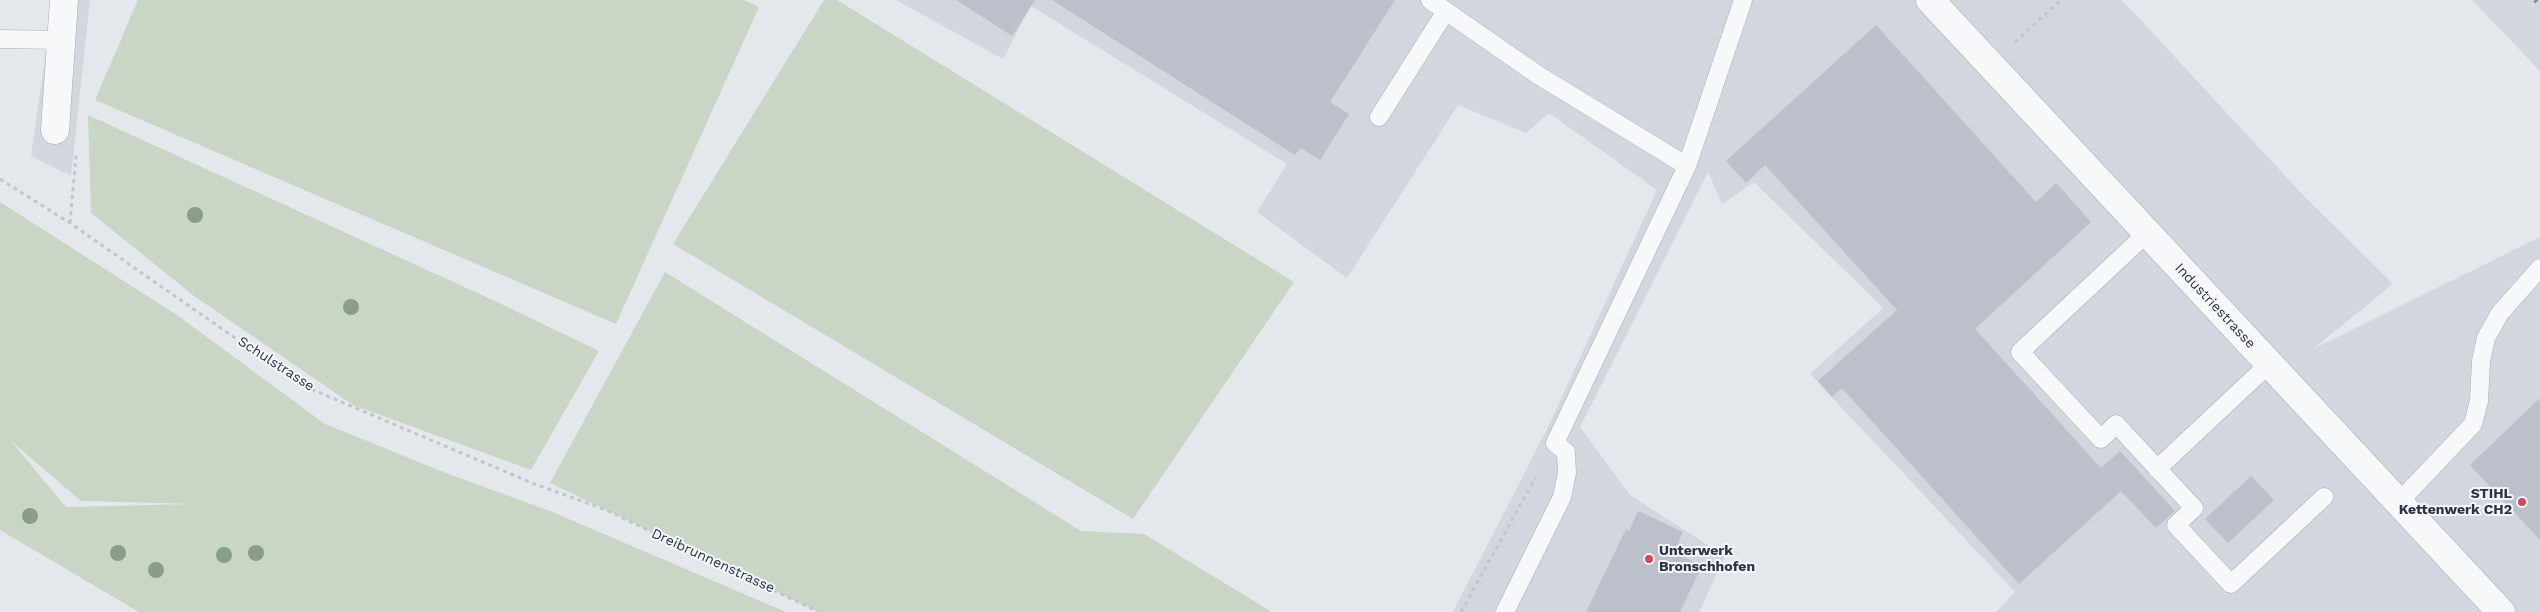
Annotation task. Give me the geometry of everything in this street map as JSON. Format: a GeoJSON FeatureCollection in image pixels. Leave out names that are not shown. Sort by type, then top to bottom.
{"type":"FeatureCollection","features":[{"type":"Feature","properties":{"kind":"street"},"geometry":{"type":"LineString","coordinates":[[55,130],[64,0]]}},
{"type":"Feature","properties":{"kind":"street","name":"Industriestrasse"},"geometry":{"type":"LineString","coordinates":[[1930,0],[2500,612]]}},
{"type":"Feature","properties":{"kind":"lane"},"geometry":{"type":"LineString","coordinates":[[1430,0],[1538,75],[1687,166]]}},
{"type":"Feature","properties":{"kind":"lane"},"geometry":{"type":"LineString","coordinates":[[1505,612],[1562,497],[1567,473],[1566,452],[1555,443],[1687,166],[1743,0]]}},
{"type":"Feature","properties":{"kind":"lane"},"geometry":{"type":"LineString","coordinates":[[1379,117],[1446,11]]}},
{"type":"Feature","properties":{"kind":"lane"},"geometry":{"type":"LineString","coordinates":[[0,39],[61,40]]}},
{"type":"Feature","properties":{"kind":"lane"},"geometry":{"type":"LineString","coordinates":[[2147,233],[2020,352],[2100,439],[2116,424],[2194,508],[2176,526],[2230,584],[2324,496]]}},
{"type":"Feature","properties":{"kind":"lane"},"geometry":{"type":"LineString","coordinates":[[2398,503],[2473,424],[2479,401],[2481,361],[2486,338],[2500,312],[2540,268]]}},
{"type":"Feature","properties":{"kind":"lane"},"geometry":{"type":"LineString","coordinates":[[2157,469],[2270,364]]}},
{"type":"Feature","properties":{"kind":"path"},"geometry":{"type":"LineString","coordinates":[[1990,64],[2062,0]]}},
{"type":"Feature","properties":{"kind":"path"},"geometry":{"type":"LineString","coordinates":[[55,130],[76,156],[70,223]]}},
{"type":"Feature","properties":{"kind":"path","name":"Schulstrasse"},"geometry":{"type":"LineString","coordinates":[[0,179],[70,223],[304,386],[532,483],[606,510]]}},
{"type":"Feature","properties":{"kind":"path"},"geometry":{"type":"LineString","coordinates":[[1461,612],[1555,443]]}},
{"type":"Feature","properties":{"kind":"path","name":"Dreibrunnenstrasse"},"geometry":{"type":"LineString","coordinates":[[606,510],[820,612]]}},
{"type":"Feature","properties":{"kind":"shaded area"},"geometry":{"type":"Polygon","coordinates":[[[53,0],[90,0],[71,176],[31,156],[53,0]]]}},
{"type":"Feature","properties":{"kind":"shaded area"},"geometry":{"type":"Polygon","coordinates":[[[896,0],[2122,0],[2303,195],[2393,284],[2313,349],[2540,237],[2540,612],[1996,612],[2015,592],[1810,374],[1883,308],[1754,182],[1722,204],[1708,172],[1580,427],[1630,495],[1725,556],[1699,612],[1453,612],[1549,425],[1657,190],[1549,113],[1526,133],[1458,105],[1347,278],[1257,212],[1287,164],[1031,6],[1003,59],[896,0]]]}},
{"type":"Feature","properties":{"kind":"shaded area"},"geometry":{"type":"Polygon","coordinates":[[[2472,0],[2540,0],[2540,71],[2472,0]]]}},
{"type":"Feature","properties":{"kind":"green space"},"geometry":{"type":"Polygon","coordinates":[[[138,0],[744,0],[759,7],[616,324],[95,100],[138,0]]]}},
{"type":"Feature","properties":{"kind":"green space"},"geometry":{"type":"Polygon","coordinates":[[[824,0],[837,0],[1294,282],[1133,519],[673,244],[824,0]]]}},
{"type":"Feature","properties":{"kind":"green space"},"geometry":{"type":"Polygon","coordinates":[[[88,115],[495,301],[599,351],[531,470],[353,405],[194,296],[91,213],[88,115]]]}},
{"type":"Feature","properties":{"kind":"green space"},"geometry":{"type":"Polygon","coordinates":[[[0,202],[177,315],[325,424],[446,473],[550,511],[786,612],[139,612],[0,530],[0,202]],[[11,441],[66,507],[193,504],[81,501],[11,441]]]}},
{"type":"Feature","properties":{"kind":"green space"},"geometry":{"type":"Polygon","coordinates":[[[665,272],[1081,531],[1144,534],[1272,612],[819,612],[550,483],[665,272]]]}},
{"type":"Feature","properties":{"kind":"building"},"geometry":{"type":"Polygon","coordinates":[[[956,0],[1035,0],[1012,36],[956,0]]]}},
{"type":"Feature","properties":{"kind":"building"},"geometry":{"type":"Polygon","coordinates":[[[1052,0],[1395,0],[1330,102],[1349,114],[1320,160],[1301,148],[1295,155],[1052,0]]]}},
{"type":"Feature","properties":{"kind":"building"},"geometry":{"type":"Polygon","coordinates":[[[1876,25],[2036,202],[2056,183],[2091,222],[1975,329],[2101,468],[2120,451],[2175,511],[2156,528],[2121,491],[2019,584],[1842,388],[1832,397],[1818,381],[1897,310],[1765,165],[1746,183],[1726,161],[1876,25]]]}},
{"type":"Feature","properties":{"kind":"building","name":"STIHL Kettenwerk CH2"},"geometry":{"type":"Polygon","coordinates":[[[2540,398],[2540,540],[2470,465],[2540,398]]]}},
{"type":"Feature","properties":{"kind":"building"},"geometry":{"type":"Polygon","coordinates":[[[2251,476],[2274,500],[2228,543],[2205,519],[2251,476]]]}},
{"type":"Feature","properties":{"kind":"building","name":"Unterwerk Bronschhofen"},"geometry":{"type":"Polygon","coordinates":[[[1638,511],[1683,532],[1674,552],[1702,566],[1680,612],[1586,612],[1626,529],[1629,531],[1638,511]]]}},
{"type":"Feature","properties":{"kind":"railway"},"geometry":{"type":"LineString","coordinates":[[2535,0],[2540,5]]}},
{"type":"Feature","properties":{"kind":"place","name":"STIHL Kettenwerk CH2"},"geometry":{"type":"Point","coordinates":[2522,502]}},
{"type":"Feature","properties":{"kind":"place","name":"Unterwerk Bronschhofen"},"geometry":{"type":"Point","coordinates":[1649,559]}}]}
